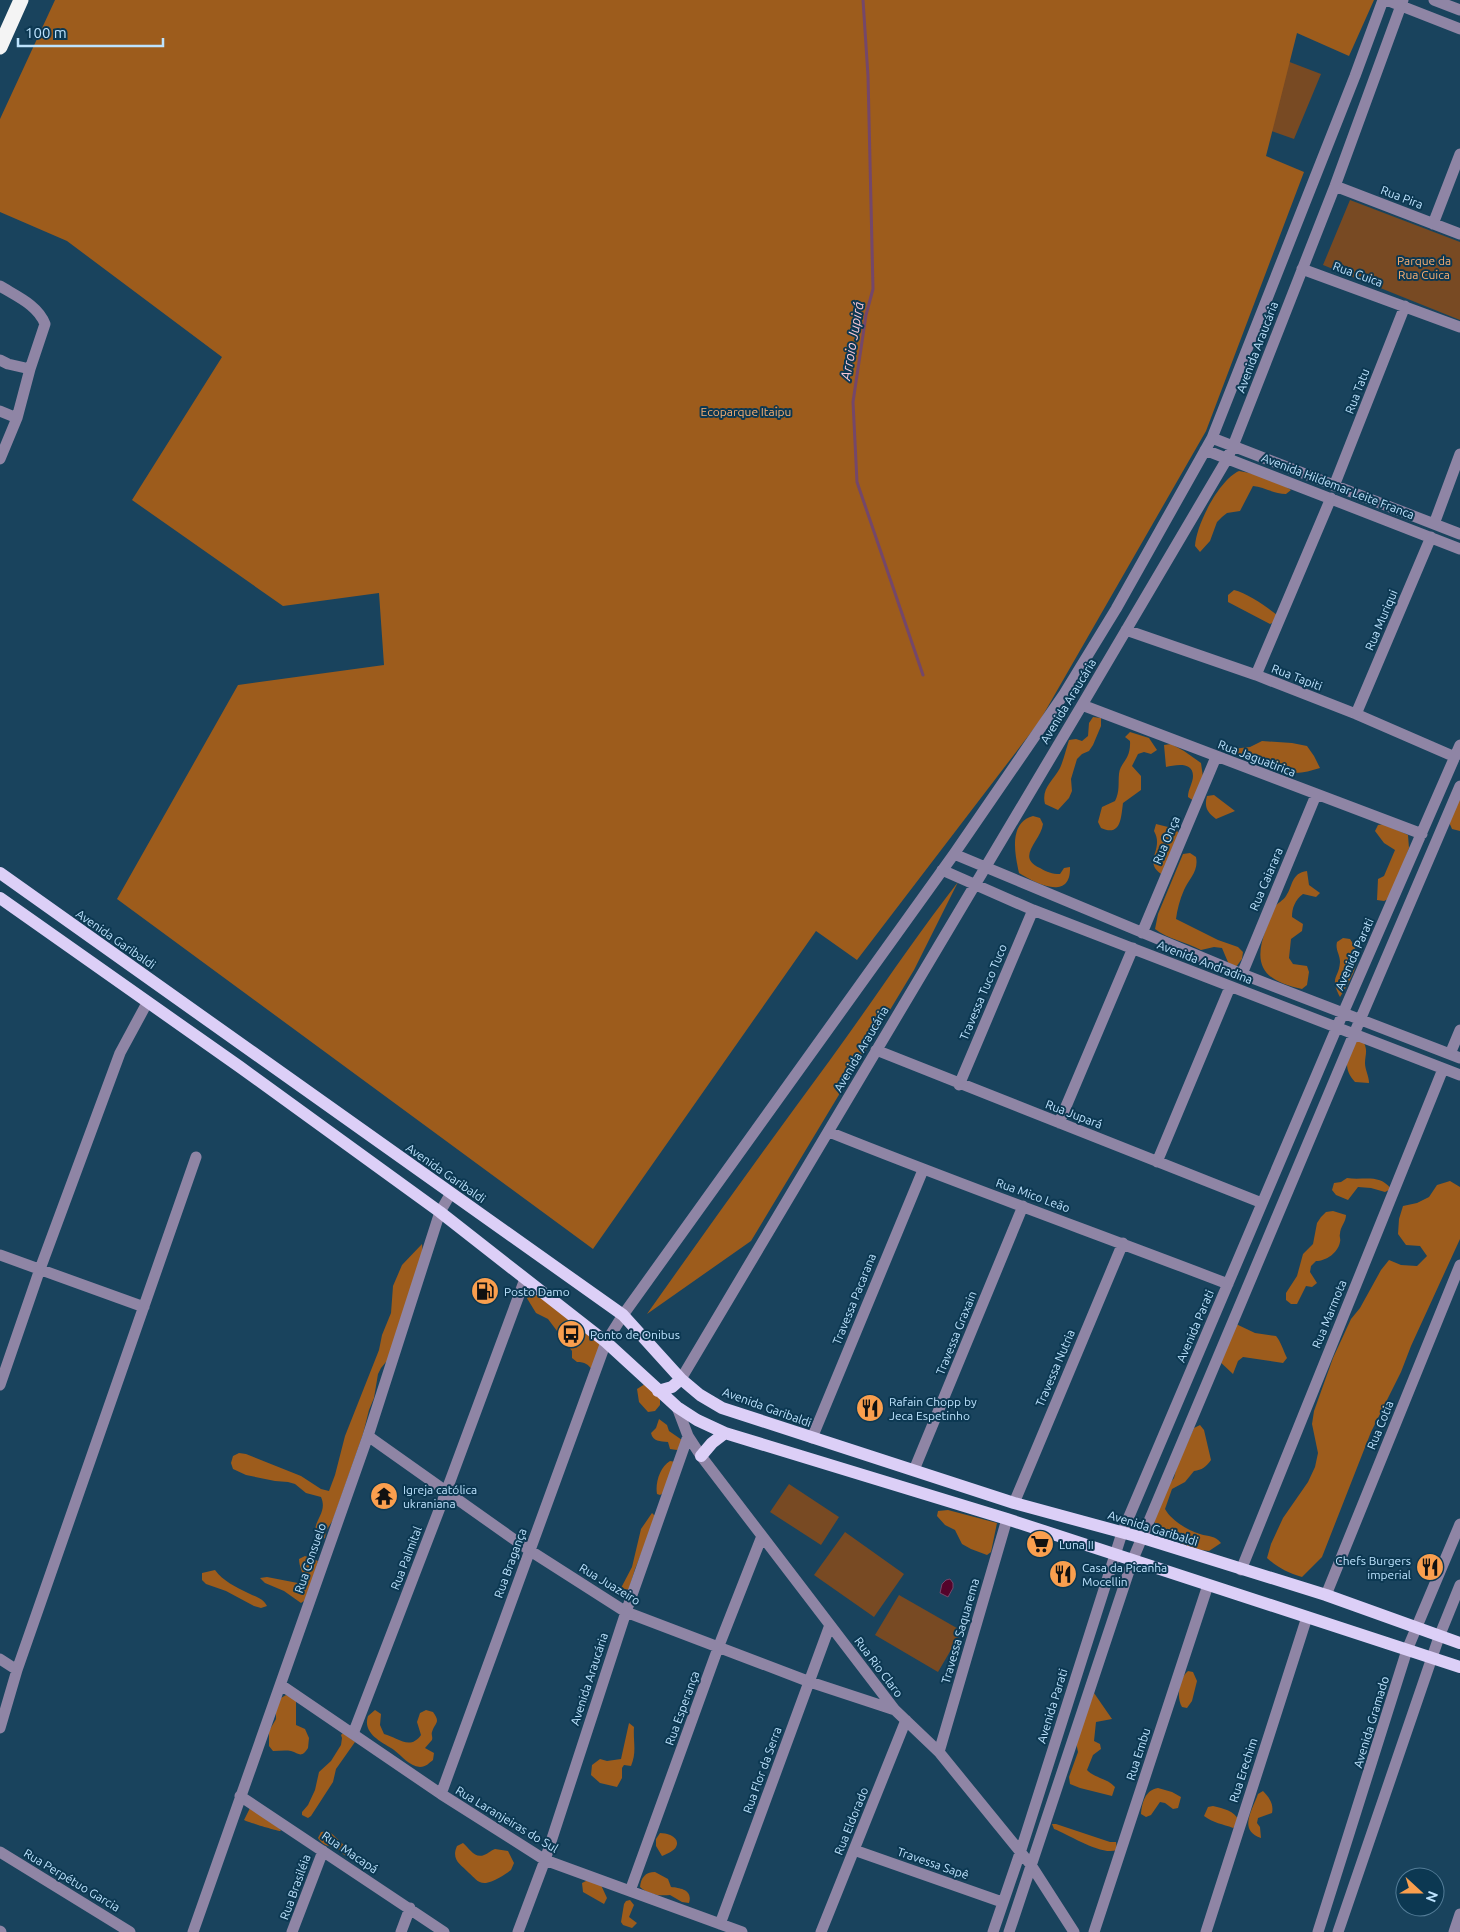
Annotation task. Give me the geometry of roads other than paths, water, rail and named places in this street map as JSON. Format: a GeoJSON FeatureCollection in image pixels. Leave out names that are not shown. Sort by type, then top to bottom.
{"type":"FeatureCollection","features":[{"type":"Feature","properties":{"kind":"highway"},"geometry":{"type":"LineString","coordinates":[[0,47],[21,0]]}},
{"type":"Feature","properties":{"kind":"main road","name":"Avenida Garibaldi"},"geometry":{"type":"LineString","coordinates":[[0,873],[623,1315],[681,1380],[700,1395],[722,1408],[1014,1503],[1143,1538],[1326,1595],[1460,1644]]}},
{"type":"Feature","properties":{"kind":"main road"},"geometry":{"type":"LineString","coordinates":[[0,898],[440,1212],[606,1342],[677,1407],[710,1427],[1008,1519],[1460,1667]]}},
{"type":"Feature","properties":{"kind":"main road"},"geometry":{"type":"LineString","coordinates":[[225,1057],[236,1041]]}},
{"type":"Feature","properties":{"kind":"main road"},"geometry":{"type":"LineString","coordinates":[[658,1391],[669,1389],[681,1380]]}},
{"type":"Feature","properties":{"kind":"main road"},"geometry":{"type":"LineString","coordinates":[[701,1456],[712,1443],[725,1433]]}},
{"type":"Feature","properties":{"kind":"street"},"geometry":{"type":"LineString","coordinates":[[1384,0],[1402,3],[1460,29]]}},
{"type":"Feature","properties":{"kind":"street","name":"Avenida Araucária"},"geometry":{"type":"LineString","coordinates":[[623,1315],[954,854],[1064,694],[1116,609],[1212,438],[1384,0]]}},
{"type":"Feature","properties":{"kind":"street"},"geometry":{"type":"LineString","coordinates":[[1434,0],[1460,10]]}},
{"type":"Feature","properties":{"kind":"street","name":"Avenida Araucária"},"geometry":{"type":"LineString","coordinates":[[681,1380],[1227,459],[1335,186],[1402,3]]}},
{"type":"Feature","properties":{"kind":"street"},"geometry":{"type":"LineString","coordinates":[[1433,224],[1460,154]]}},
{"type":"Feature","properties":{"kind":"street","name":"Rua Pira"},"geometry":{"type":"LineString","coordinates":[[1335,186],[1460,234]]}},
{"type":"Feature","properties":{"kind":"street","name":"Rua Cuica"},"geometry":{"type":"LineString","coordinates":[[1302,269],[1460,328]]}},
{"type":"Feature","properties":{"kind":"street"},"geometry":{"type":"LineString","coordinates":[[0,286],[33,307],[42,315],[45,324],[30,369],[17,418],[0,459]]}},
{"type":"Feature","properties":{"kind":"street","name":"Rua Tatu"},"geometry":{"type":"LineString","coordinates":[[1334,486],[1405,306]]}},
{"type":"Feature","properties":{"kind":"street"},"geometry":{"type":"LineString","coordinates":[[0,360],[8,364],[30,369]]}},
{"type":"Feature","properties":{"kind":"street"},"geometry":{"type":"LineString","coordinates":[[0,410],[17,418]]}},
{"type":"Feature","properties":{"kind":"street","name":"Avenida Hildemar Leite Franca"},"geometry":{"type":"LineString","coordinates":[[1212,438],[1460,534]]}},
{"type":"Feature","properties":{"kind":"street","name":"Avenida Hildemar Leite Franca"},"geometry":{"type":"LineString","coordinates":[[1205,450],[1460,549]]}},
{"type":"Feature","properties":{"kind":"street"},"geometry":{"type":"LineString","coordinates":[[1434,524],[1460,454]]}},
{"type":"Feature","properties":{"kind":"street"},"geometry":{"type":"LineString","coordinates":[[1256,675],[1330,498]]}},
{"type":"Feature","properties":{"kind":"street","name":"Rua Muriqui"},"geometry":{"type":"LineString","coordinates":[[1356,714],[1431,537]]}},
{"type":"Feature","properties":{"kind":"street","name":"Rua Tapiti"},"geometry":{"type":"LineString","coordinates":[[1126,630],[1256,675],[1356,714],[1455,757]]}},
{"type":"Feature","properties":{"kind":"street","name":"Rua Jaguatirica"},"geometry":{"type":"LineString","coordinates":[[1082,706],[1422,834]]}},
{"type":"Feature","properties":{"kind":"street","name":"Avenida Parati"},"geometry":{"type":"LineString","coordinates":[[993,1932],[1020,1853],[1114,1553],[1337,1027],[1460,745]]}},
{"type":"Feature","properties":{"kind":"street","name":"Rua Onça"},"geometry":{"type":"LineString","coordinates":[[1142,933],[1216,757]]}},
{"type":"Feature","properties":{"kind":"street"},"geometry":{"type":"LineString","coordinates":[[1009,1932],[1133,1560],[1460,786]]}},
{"type":"Feature","properties":{"kind":"street","name":"Rua Caiarara"},"geometry":{"type":"LineString","coordinates":[[1242,974],[1316,795]]}},
{"type":"Feature","properties":{"kind":"street","name":"Avenida Andradina"},"geometry":{"type":"LineString","coordinates":[[954,854],[1242,974],[1455,1056]]}},
{"type":"Feature","properties":{"kind":"street","name":"Avenida Andradina"},"geometry":{"type":"LineString","coordinates":[[942,870],[1033,910],[1460,1076]]}},
{"type":"Feature","properties":{"kind":"street","name":"Travessa Tuco Tuco"},"geometry":{"type":"LineString","coordinates":[[959,1085],[1033,910]]}},
{"type":"Feature","properties":{"kind":"street"},"geometry":{"type":"LineString","coordinates":[[1059,1123],[1133,948]]}},
{"type":"Feature","properties":{"kind":"street"},"geometry":{"type":"LineString","coordinates":[[1157,1162],[1230,986]]}},
{"type":"Feature","properties":{"kind":"street"},"geometry":{"type":"LineString","coordinates":[[0,1385],[40,1269],[120,1053],[147,1003]]}},
{"type":"Feature","properties":{"kind":"street"},"geometry":{"type":"LineString","coordinates":[[1455,1056],[1460,1030]]}},
{"type":"Feature","properties":{"kind":"street","name":"Rua Jupará"},"geometry":{"type":"LineString","coordinates":[[876,1050],[959,1085],[1262,1203]]}},
{"type":"Feature","properties":{"kind":"street","name":"Rua Marmota"},"geometry":{"type":"LineString","coordinates":[[1241,1570],[1443,1069]]}},
{"type":"Feature","properties":{"kind":"street","name":"Rua Mico Leão"},"geometry":{"type":"LineString","coordinates":[[829,1132],[922,1170],[1123,1243],[1228,1284]]}},
{"type":"Feature","properties":{"kind":"street"},"geometry":{"type":"LineString","coordinates":[[0,1728],[17,1670],[196,1156]]}},
{"type":"Feature","properties":{"kind":"street","name":"Travessa Pacarana"},"geometry":{"type":"LineString","coordinates":[[812,1438],[922,1170]]}},
{"type":"Feature","properties":{"kind":"street","name":"Rua Consuelo"},"geometry":{"type":"LineString","coordinates":[[193,1932],[368,1436],[440,1212],[451,1193]]}},
{"type":"Feature","properties":{"kind":"street","name":"Travessa Graxain"},"geometry":{"type":"LineString","coordinates":[[914,1470],[1023,1206]]}},
{"type":"Feature","properties":{"kind":"street","name":"Travessa Nutria"},"geometry":{"type":"LineString","coordinates":[[1014,1503],[1123,1243]]}},
{"type":"Feature","properties":{"kind":"street"},"geometry":{"type":"LineString","coordinates":[[0,1255],[144,1307]]}},
{"type":"Feature","properties":{"kind":"street","name":"Rua Cotia"},"geometry":{"type":"LineString","coordinates":[[1326,1595],[1460,1265]]}},
{"type":"Feature","properties":{"kind":"street","name":"Rua Palmital"},"geometry":{"type":"LineString","coordinates":[[353,1734],[525,1279]]}},
{"type":"Feature","properties":{"kind":"street","name":"Rua Bragança"},"geometry":{"type":"LineString","coordinates":[[441,1794],[606,1342],[623,1315]]}},
{"type":"Feature","properties":{"kind":"street","name":"Rua Rio Claro"},"geometry":{"type":"LineString","coordinates":[[677,1407],[688,1436],[701,1456],[895,1710],[939,1752],[1031,1865],[1074,1932]]}},
{"type":"Feature","properties":{"kind":"street","name":"Rua Juazeiro"},"geometry":{"type":"LineString","coordinates":[[368,1436],[529,1550],[626,1612],[810,1682],[895,1710]]}},
{"type":"Feature","properties":{"kind":"street","name":"Avenida Araucária"},"geometry":{"type":"LineString","coordinates":[[518,1932],[545,1860],[626,1612],[688,1436]]}},
{"type":"Feature","properties":{"kind":"street","name":"Travessa Saquarema"},"geometry":{"type":"LineString","coordinates":[[939,1752],[1008,1519]]}},
{"type":"Feature","properties":{"kind":"street","name":"Avenida Gramado"},"geometry":{"type":"LineString","coordinates":[[1318,1932],[1408,1650],[1460,1524]]}},
{"type":"Feature","properties":{"kind":"street","name":"Rua Esperança"},"geometry":{"type":"LineString","coordinates":[[630,1891],[718,1648],[762,1536]]}},
{"type":"Feature","properties":{"kind":"street","name":"Rua Embu"},"geometry":{"type":"LineString","coordinates":[[1094,1932],[1208,1585]]}},
{"type":"Feature","properties":{"kind":"street"},"geometry":{"type":"LineString","coordinates":[[1338,1932],[1439,1637],[1460,1585]]}},
{"type":"Feature","properties":{"kind":"street","name":"Rua Erechim"},"geometry":{"type":"LineString","coordinates":[[1206,1932],[1307,1617]]}},
{"type":"Feature","properties":{"kind":"street","name":"Rua Flor da Serra"},"geometry":{"type":"LineString","coordinates":[[720,1924],[830,1625]]}},
{"type":"Feature","properties":{"kind":"street"},"geometry":{"type":"LineString","coordinates":[[0,1659],[17,1670]]}},
{"type":"Feature","properties":{"kind":"street","name":"Rua Laranjeiras do Sul"},"geometry":{"type":"LineString","coordinates":[[281,1685],[441,1794],[545,1860],[742,1932]]}},
{"type":"Feature","properties":{"kind":"street","name":"Rua Eldorado"},"geometry":{"type":"LineString","coordinates":[[821,1932],[906,1720]]}},
{"type":"Feature","properties":{"kind":"street","name":"Rua Macapá"},"geometry":{"type":"LineString","coordinates":[[240,1796],[444,1932]]}},
{"type":"Feature","properties":{"kind":"street"},"geometry":{"type":"LineString","coordinates":[[1354,1821],[1373,1826]]}},
{"type":"Feature","properties":{"kind":"street","name":"Travessa Sapê"},"geometry":{"type":"LineString","coordinates":[[854,1850],[1002,1902]]}},
{"type":"Feature","properties":{"kind":"street","name":"Rua Brasiléia"},"geometry":{"type":"LineString","coordinates":[[292,1932],[323,1851]]}},
{"type":"Feature","properties":{"kind":"street","name":"Rua Perpétuo Garcia"},"geometry":{"type":"LineString","coordinates":[[0,1852],[130,1932]]}},
{"type":"Feature","properties":{"kind":"street"},"geometry":{"type":"LineString","coordinates":[[401,1932],[410,1908]]}},
{"type":"Feature","properties":{"kind":"street"},"geometry":{"type":"LineString","coordinates":[[1454,1932],[1460,1914]]}},
{"type":"Feature","properties":{"kind":"waterway","name":"Arroio Jupirá"},"geometry":{"type":"LineString","coordinates":[[863,0],[868,76],[873,289],[866,315],[853,402],[857,482],[923,675]]}},
{"type":"Feature","properties":{"kind":"place","name":"Posto Damo"},"geometry":{"type":"Point","coordinates":[485,1291]}},
{"type":"Feature","properties":{"kind":"place","name":"Ponto de Onibus"},"geometry":{"type":"Point","coordinates":[571,1334]}},
{"type":"Feature","properties":{"kind":"place","name":"Rafain Chopp by Jeca Espetinho"},"geometry":{"type":"Point","coordinates":[870,1408]}},
{"type":"Feature","properties":{"kind":"place","name":"Igreja católica ukraniana"},"geometry":{"type":"Point","coordinates":[384,1496]}},
{"type":"Feature","properties":{"kind":"place","name":"Luna II"},"geometry":{"type":"Point","coordinates":[1040,1544]}},
{"type":"Feature","properties":{"kind":"place","name":"Chefs Burgers imperial"},"geometry":{"type":"Point","coordinates":[1430,1567]}},
{"type":"Feature","properties":{"kind":"place","name":"Casa da Picanha Mocellin"},"geometry":{"type":"Point","coordinates":[1063,1574]}},
{"type":"Feature","properties":{"kind":"park label","name":"Parque da Rua Cuica"},"geometry":{"type":"Point","coordinates":[1424,267]}},
{"type":"Feature","properties":{"kind":"park label","name":"Ecoparque Itaipu"},"geometry":{"type":"Point","coordinates":[746,411]}}]}
